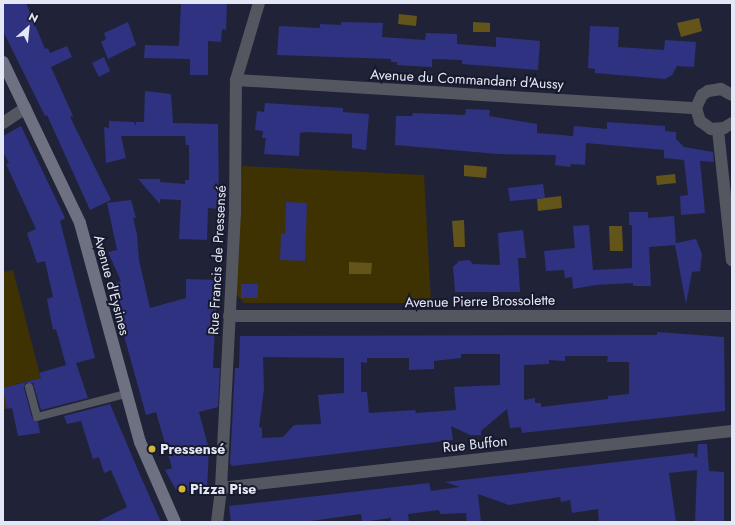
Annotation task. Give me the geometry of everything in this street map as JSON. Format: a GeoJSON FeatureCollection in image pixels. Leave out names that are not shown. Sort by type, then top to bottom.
{"type":"FeatureCollection","features":[{"type":"Feature","properties":{"kind":"street","name":"Rue Francis de Pressensé"},"geometry":{"type":"LineString","coordinates":[[217,522],[221,488],[235,215],[236,80],[259,3]]}},
{"type":"Feature","properties":{"kind":"street","name":"Avenue d'Eysines"},"geometry":{"type":"LineString","coordinates":[[3,62],[80,223],[125,394],[140,442],[175,522]]}},
{"type":"Feature","properties":{"kind":"street","name":"Avenue du Commandant d'Aussy"},"geometry":{"type":"LineString","coordinates":[[236,80],[696,108]]}},
{"type":"Feature","properties":{"kind":"street"},"geometry":{"type":"LineString","coordinates":[[732,95],[721,89],[708,91],[702,95],[696,108],[697,115],[705,126],[718,130],[732,123]]}},
{"type":"Feature","properties":{"kind":"street"},"geometry":{"type":"LineString","coordinates":[[3,123],[25,108]]}},
{"type":"Feature","properties":{"kind":"street"},"geometry":{"type":"LineString","coordinates":[[718,130],[732,260]]}},
{"type":"Feature","properties":{"kind":"street","name":"Avenue Pierre Brossolette"},"geometry":{"type":"LineString","coordinates":[[229,316],[732,316]]}},
{"type":"Feature","properties":{"kind":"street","name":"Rue Buffon"},"geometry":{"type":"LineString","coordinates":[[221,488],[732,431]]}},
{"type":"Feature","properties":{"kind":"lane"},"geometry":{"type":"LineString","coordinates":[[29,387],[38,418],[125,394]]}},
{"type":"Feature","properties":{"kind":"shaded area"},"geometry":{"type":"Polygon","coordinates":[[[399,14],[417,16],[416,26],[398,24],[399,14]]]}},
{"type":"Feature","properties":{"kind":"shaded area"},"geometry":{"type":"Polygon","coordinates":[[[699,18],[702,31],[681,37],[677,23],[699,18]]]}},
{"type":"Feature","properties":{"kind":"shaded area"},"geometry":{"type":"Polygon","coordinates":[[[473,22],[490,23],[490,32],[473,32],[473,22]]]}},
{"type":"Feature","properties":{"kind":"shaded area"},"geometry":{"type":"Polygon","coordinates":[[[464,165],[487,167],[486,178],[464,176],[464,165]]]}},
{"type":"Feature","properties":{"kind":"shaded area"},"geometry":{"type":"Polygon","coordinates":[[[242,166],[424,175],[431,303],[244,303],[235,293],[242,166]]]}},
{"type":"Feature","properties":{"kind":"shaded area"},"geometry":{"type":"Polygon","coordinates":[[[675,174],[676,183],[657,185],[656,176],[675,174]]]}},
{"type":"Feature","properties":{"kind":"shaded area"},"geometry":{"type":"Polygon","coordinates":[[[561,196],[562,208],[538,211],[537,199],[561,196]]]}},
{"type":"Feature","properties":{"kind":"shaded area"},"geometry":{"type":"Polygon","coordinates":[[[464,220],[465,247],[454,247],[452,221],[464,220]]]}},
{"type":"Feature","properties":{"kind":"shaded area"},"geometry":{"type":"Polygon","coordinates":[[[609,226],[622,226],[623,251],[610,251],[609,226]]]}},
{"type":"Feature","properties":{"kind":"shaded area"},"geometry":{"type":"Polygon","coordinates":[[[349,262],[372,263],[371,274],[349,274],[349,262]]]}},
{"type":"Feature","properties":{"kind":"shaded area"},"geometry":{"type":"Polygon","coordinates":[[[13,270],[41,379],[15,384],[21,406],[3,409],[3,272],[13,270]]]}},
{"type":"Feature","properties":{"kind":"building"},"geometry":{"type":"Polygon","coordinates":[[[3,3],[26,3],[45,49],[48,48],[50,53],[67,46],[72,57],[51,67],[73,116],[70,117],[111,200],[90,210],[47,115],[45,116],[3,31],[3,3]]]}},
{"type":"Feature","properties":{"kind":"building"},"geometry":{"type":"Polygon","coordinates":[[[181,3],[227,3],[226,30],[222,29],[221,42],[208,41],[208,75],[190,75],[190,59],[144,58],[145,45],[179,46],[181,3]]]}},
{"type":"Feature","properties":{"kind":"building"},"geometry":{"type":"Polygon","coordinates":[[[128,22],[136,45],[108,59],[101,42],[106,39],[104,33],[128,22]]]}},
{"type":"Feature","properties":{"kind":"building"},"geometry":{"type":"Polygon","coordinates":[[[341,22],[383,23],[382,37],[425,40],[426,33],[457,34],[457,44],[496,47],[496,37],[540,41],[538,70],[462,64],[462,60],[432,59],[432,67],[397,65],[397,62],[391,62],[391,59],[277,55],[279,26],[320,28],[320,24],[341,25],[341,22]]]}},
{"type":"Feature","properties":{"kind":"building"},"geometry":{"type":"Polygon","coordinates":[[[590,26],[619,27],[618,47],[664,50],[665,40],[696,42],[694,67],[677,66],[672,75],[665,79],[595,73],[595,69],[588,68],[590,26]]]}},
{"type":"Feature","properties":{"kind":"building"},"geometry":{"type":"Polygon","coordinates":[[[104,57],[110,71],[99,77],[92,63],[104,57]]]}},
{"type":"Feature","properties":{"kind":"building"},"geometry":{"type":"Polygon","coordinates":[[[145,91],[171,94],[173,123],[218,124],[219,209],[208,208],[207,240],[179,239],[181,200],[160,199],[160,204],[138,179],[160,179],[160,182],[185,184],[185,180],[189,180],[189,145],[186,145],[185,136],[121,136],[126,158],[106,163],[104,127],[109,128],[109,121],[134,122],[136,126],[136,122],[144,122],[145,91]]]}},
{"type":"Feature","properties":{"kind":"building"},"geometry":{"type":"Polygon","coordinates":[[[265,103],[343,108],[343,112],[369,114],[366,150],[352,148],[352,134],[306,132],[300,133],[299,156],[264,154],[266,138],[262,138],[263,131],[255,130],[257,111],[264,112],[265,103]]]}},
{"type":"Feature","properties":{"kind":"building"},"geometry":{"type":"Polygon","coordinates":[[[466,109],[490,110],[489,116],[537,124],[537,133],[573,136],[574,126],[607,129],[607,122],[665,126],[665,131],[676,132],[676,139],[684,147],[713,152],[714,162],[700,161],[705,213],[681,215],[680,196],[688,195],[684,160],[664,158],[664,150],[586,143],[585,165],[571,164],[570,167],[555,165],[556,155],[498,154],[395,145],[396,116],[412,116],[413,113],[465,115],[466,109]]]}},
{"type":"Feature","properties":{"kind":"building"},"geometry":{"type":"Polygon","coordinates":[[[21,126],[65,218],[60,221],[95,358],[76,363],[88,398],[41,410],[33,383],[25,383],[24,388],[32,418],[38,422],[40,433],[18,436],[12,408],[7,409],[3,388],[41,378],[39,373],[66,365],[56,329],[53,330],[47,299],[53,297],[45,261],[37,263],[27,233],[36,229],[6,164],[9,163],[3,152],[3,136],[21,126]]]}},
{"type":"Feature","properties":{"kind":"building"},"geometry":{"type":"Polygon","coordinates":[[[543,184],[545,198],[510,201],[508,188],[543,184]]]}},
{"type":"Feature","properties":{"kind":"building"},"geometry":{"type":"Polygon","coordinates":[[[131,200],[136,218],[133,218],[137,234],[139,260],[150,308],[186,298],[186,279],[217,280],[213,368],[220,368],[218,407],[199,412],[209,449],[207,490],[189,494],[188,491],[180,492],[179,489],[176,490],[165,470],[172,468],[156,412],[146,415],[123,332],[111,286],[121,281],[108,252],[117,250],[107,203],[131,200]]]}},
{"type":"Feature","properties":{"kind":"building"},"geometry":{"type":"Polygon","coordinates":[[[286,202],[307,203],[305,261],[280,260],[281,234],[285,234],[286,202]]]}},
{"type":"Feature","properties":{"kind":"building"},"geometry":{"type":"Polygon","coordinates":[[[629,212],[648,212],[648,218],[674,216],[676,243],[696,239],[702,254],[700,271],[692,272],[686,304],[675,245],[649,247],[651,286],[633,286],[633,283],[595,285],[573,289],[572,277],[565,278],[564,270],[546,271],[544,251],[575,248],[573,226],[589,225],[593,270],[632,268],[632,225],[629,225],[629,212]]]}},
{"type":"Feature","properties":{"kind":"building"},"geometry":{"type":"Polygon","coordinates":[[[523,230],[526,258],[518,258],[520,292],[455,292],[453,267],[459,261],[469,260],[473,264],[500,265],[498,233],[523,230]]]}},
{"type":"Feature","properties":{"kind":"building"},"geometry":{"type":"Polygon","coordinates":[[[241,284],[258,284],[258,298],[241,298],[241,284]]]}},
{"type":"Feature","properties":{"kind":"building"},"geometry":{"type":"Polygon","coordinates":[[[657,332],[724,337],[725,411],[522,433],[521,427],[510,428],[507,409],[481,431],[481,435],[470,435],[451,426],[453,440],[232,466],[230,463],[235,368],[239,368],[240,336],[657,335],[657,332]],[[461,354],[461,358],[434,361],[434,369],[409,370],[409,358],[367,358],[367,363],[361,362],[361,392],[367,392],[369,413],[415,410],[416,413],[456,410],[454,387],[500,385],[500,354],[461,354]],[[565,356],[565,361],[549,360],[549,364],[524,365],[524,400],[535,398],[535,403],[541,403],[541,407],[608,399],[608,396],[629,394],[629,362],[607,362],[608,356],[565,356]],[[263,357],[264,389],[259,427],[262,428],[262,438],[283,437],[294,425],[321,424],[318,395],[344,393],[344,358],[263,357]]]}},
{"type":"Feature","properties":{"kind":"building"},"geometry":{"type":"Polygon","coordinates":[[[110,404],[161,522],[97,522],[127,507],[111,470],[104,473],[99,457],[93,459],[81,421],[67,424],[64,416],[110,404]]]}},
{"type":"Feature","properties":{"kind":"building"},"geometry":{"type":"Polygon","coordinates":[[[698,444],[707,444],[709,471],[724,472],[724,522],[695,522],[697,470],[669,473],[676,522],[599,522],[598,509],[572,513],[570,500],[561,502],[560,497],[509,505],[478,494],[481,522],[467,522],[466,513],[440,514],[439,510],[408,514],[409,522],[391,522],[391,518],[362,522],[361,514],[304,522],[231,522],[229,506],[429,483],[431,491],[460,487],[445,482],[694,453],[695,457],[697,457],[698,444]]]}},
{"type":"Feature","properties":{"kind":"place","name":"Pressensé"},"geometry":{"type":"Point","coordinates":[152,449]}},
{"type":"Feature","properties":{"kind":"place","name":"Pizza Pise"},"geometry":{"type":"Point","coordinates":[182,489]}}]}
